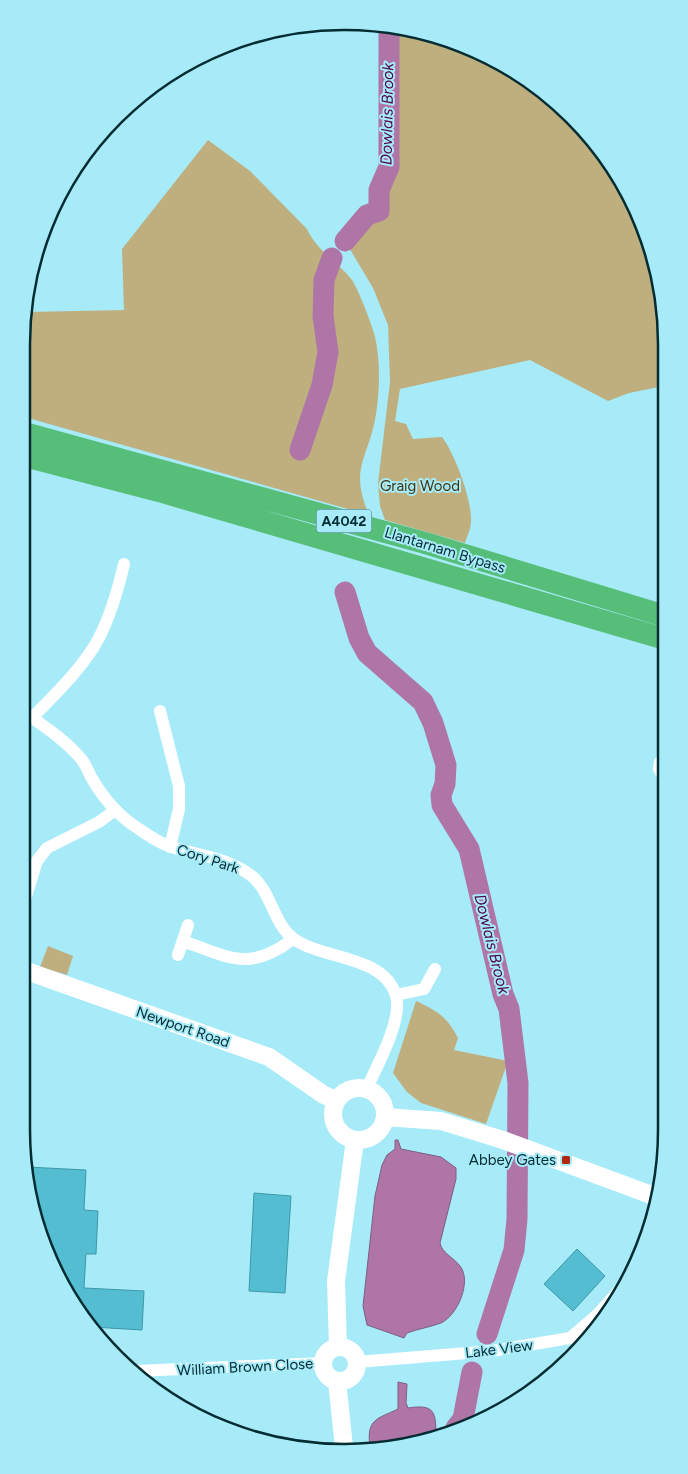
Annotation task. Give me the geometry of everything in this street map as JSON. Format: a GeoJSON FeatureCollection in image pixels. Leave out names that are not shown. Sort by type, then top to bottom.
{"type":"FeatureCollection","features":[{"type":"Feature","properties":{"kind":"highway","name":"Llantarnam Bypass"},"geometry":{"type":"LineString","coordinates":[[30,434],[425,543],[658,614]]}},
{"type":"Feature","properties":{"kind":"highway","name":"Llantarnam Bypass"},"geometry":{"type":"LineString","coordinates":[[30,457],[159,491],[658,637]]}},
{"type":"Feature","properties":{"kind":"street"},"geometry":{"type":"LineString","coordinates":[[30,709],[67,681],[99,639],[112,611],[124,564]]}},
{"type":"Feature","properties":{"kind":"street"},"geometry":{"type":"LineString","coordinates":[[160,711],[179,792],[178,818],[170,847]]}},
{"type":"Feature","properties":{"kind":"street","name":"Cory Park"},"geometry":{"type":"LineString","coordinates":[[30,717],[67,744],[83,762],[114,811],[139,830],[170,847],[232,863],[247,872],[260,883],[270,898],[280,922],[293,939],[318,951],[365,963],[390,983],[396,995]]}},
{"type":"Feature","properties":{"kind":"street"},"geometry":{"type":"LineString","coordinates":[[30,884],[37,862],[48,848],[99,822],[114,811]]}},
{"type":"Feature","properties":{"kind":"street"},"geometry":{"type":"LineString","coordinates":[[178,955],[188,925]]}},
{"type":"Feature","properties":{"kind":"street"},"geometry":{"type":"LineString","coordinates":[[183,942],[238,959],[259,959],[276,952],[293,939]]}},
{"type":"Feature","properties":{"kind":"street"},"geometry":{"type":"LineString","coordinates":[[367,1088],[396,1017],[396,995],[424,989],[435,969]]}},
{"type":"Feature","properties":{"kind":"street","name":"Newport Road"},"geometry":{"type":"LineString","coordinates":[[30,973],[269,1056],[324,1094],[336,1100]]}},
{"type":"Feature","properties":{"kind":"street"},"geometry":{"type":"LineString","coordinates":[[367,1088],[379,1096],[383,1102],[385,1116],[383,1125],[372,1137],[355,1140],[340,1132],[335,1125],[333,1116],[336,1100],[350,1089],[367,1088]]}},
{"type":"Feature","properties":{"kind":"street"},"geometry":{"type":"LineString","coordinates":[[385,1116],[441,1121],[503,1140],[651,1195]]}},
{"type":"Feature","properties":{"kind":"street"},"geometry":{"type":"LineString","coordinates":[[338,1347],[336,1281],[355,1140]]}},
{"type":"Feature","properties":{"kind":"street","name":"Lake View"},"geometry":{"type":"LineString","coordinates":[[357,1362],[492,1351],[570,1338],[598,1314]]}},
{"type":"Feature","properties":{"kind":"street"},"geometry":{"type":"LineString","coordinates":[[337,1381],[349,1378],[354,1374],[357,1362],[351,1351],[338,1347],[328,1352],[323,1363],[327,1374],[337,1381],[344,1444]]}},
{"type":"Feature","properties":{"kind":"street","name":"William Brown Close"},"geometry":{"type":"LineString","coordinates":[[143,1371],[323,1363]]}},
{"type":"Feature","properties":{"kind":"green space","name":"Graig Wood"},"geometry":{"type":"Polygon","coordinates":[[[389,34],[445,47],[483,62],[518,83],[551,108],[593,153],[626,205],[641,243],[652,283],[657,323],[658,387],[629,393],[608,401],[530,360],[400,389],[395,421],[406,424],[413,439],[442,437],[452,454],[466,490],[471,512],[470,527],[465,543],[385,520],[380,506],[378,483],[390,382],[388,325],[373,288],[345,241],[367,215],[379,210],[379,190],[389,167],[389,34]]]}},
{"type":"Feature","properties":{"kind":"green space"},"geometry":{"type":"Polygon","coordinates":[[[208,140],[250,171],[307,229],[322,250],[352,280],[374,333],[379,365],[378,399],[375,420],[360,476],[363,500],[369,515],[30,419],[32,312],[124,310],[122,249],[208,140]]]}},
{"type":"Feature","properties":{"kind":"green space"},"geometry":{"type":"Polygon","coordinates":[[[48,946],[73,956],[67,975],[40,967],[48,946]]]}},
{"type":"Feature","properties":{"kind":"green space"},"geometry":{"type":"Polygon","coordinates":[[[416,1001],[436,1012],[450,1025],[458,1038],[454,1050],[508,1061],[486,1124],[421,1103],[407,1092],[393,1073],[416,1001]]]}},
{"type":"Feature","properties":{"kind":"shaded area"},"geometry":{"type":"Polygon","coordinates":[[[395,1140],[398,1140],[401,1149],[441,1157],[456,1168],[456,1179],[440,1243],[445,1252],[460,1266],[464,1280],[464,1289],[458,1305],[447,1319],[441,1323],[407,1333],[404,1338],[367,1325],[363,1306],[375,1196],[382,1165],[387,1155],[395,1149],[395,1140]]]}},
{"type":"Feature","properties":{"kind":"shaded area"},"geometry":{"type":"Polygon","coordinates":[[[398,1382],[407,1384],[406,1403],[408,1408],[423,1407],[432,1411],[436,1430],[405,1438],[370,1443],[370,1431],[375,1421],[398,1409],[398,1382]]]}},
{"type":"Feature","properties":{"kind":"building"},"geometry":{"type":"Polygon","coordinates":[[[33,1167],[86,1170],[84,1210],[98,1211],[96,1254],[86,1254],[84,1288],[144,1291],[142,1330],[100,1327],[83,1304],[62,1269],[54,1250],[41,1211],[33,1167]]]}},
{"type":"Feature","properties":{"kind":"building"},"geometry":{"type":"Polygon","coordinates":[[[254,1193],[291,1196],[285,1293],[249,1291],[254,1193]]]}},
{"type":"Feature","properties":{"kind":"building"},"geometry":{"type":"Polygon","coordinates":[[[577,1249],[605,1276],[573,1311],[544,1284],[577,1249]]]}},
{"type":"Feature","properties":{"kind":"waterway","name":"Dowlais Brook"},"geometry":{"type":"LineString","coordinates":[[345,241],[367,215],[379,211],[379,190],[389,167],[389,34]]}},
{"type":"Feature","properties":{"kind":"waterway","name":"Dowlais Brook"},"geometry":{"type":"LineString","coordinates":[[300,450],[322,385],[328,352],[323,316],[324,280],[332,258]]}},
{"type":"Feature","properties":{"kind":"waterway","name":"Dowlais Brook"},"geometry":{"type":"LineString","coordinates":[[345,592],[359,638],[367,653],[423,702],[433,723],[446,765],[445,784],[441,795],[442,805],[469,849],[503,994],[509,1009],[518,1083],[517,1219],[514,1250],[487,1334]]}},
{"type":"Feature","properties":{"kind":"waterway","name":"Dowlais Brook"},"geometry":{"type":"LineString","coordinates":[[462,1421],[472,1372]]}},
{"type":"Feature","properties":{"kind":"place","name":"Abbey Gates"},"geometry":{"type":"Point","coordinates":[566,1160]}}]}
